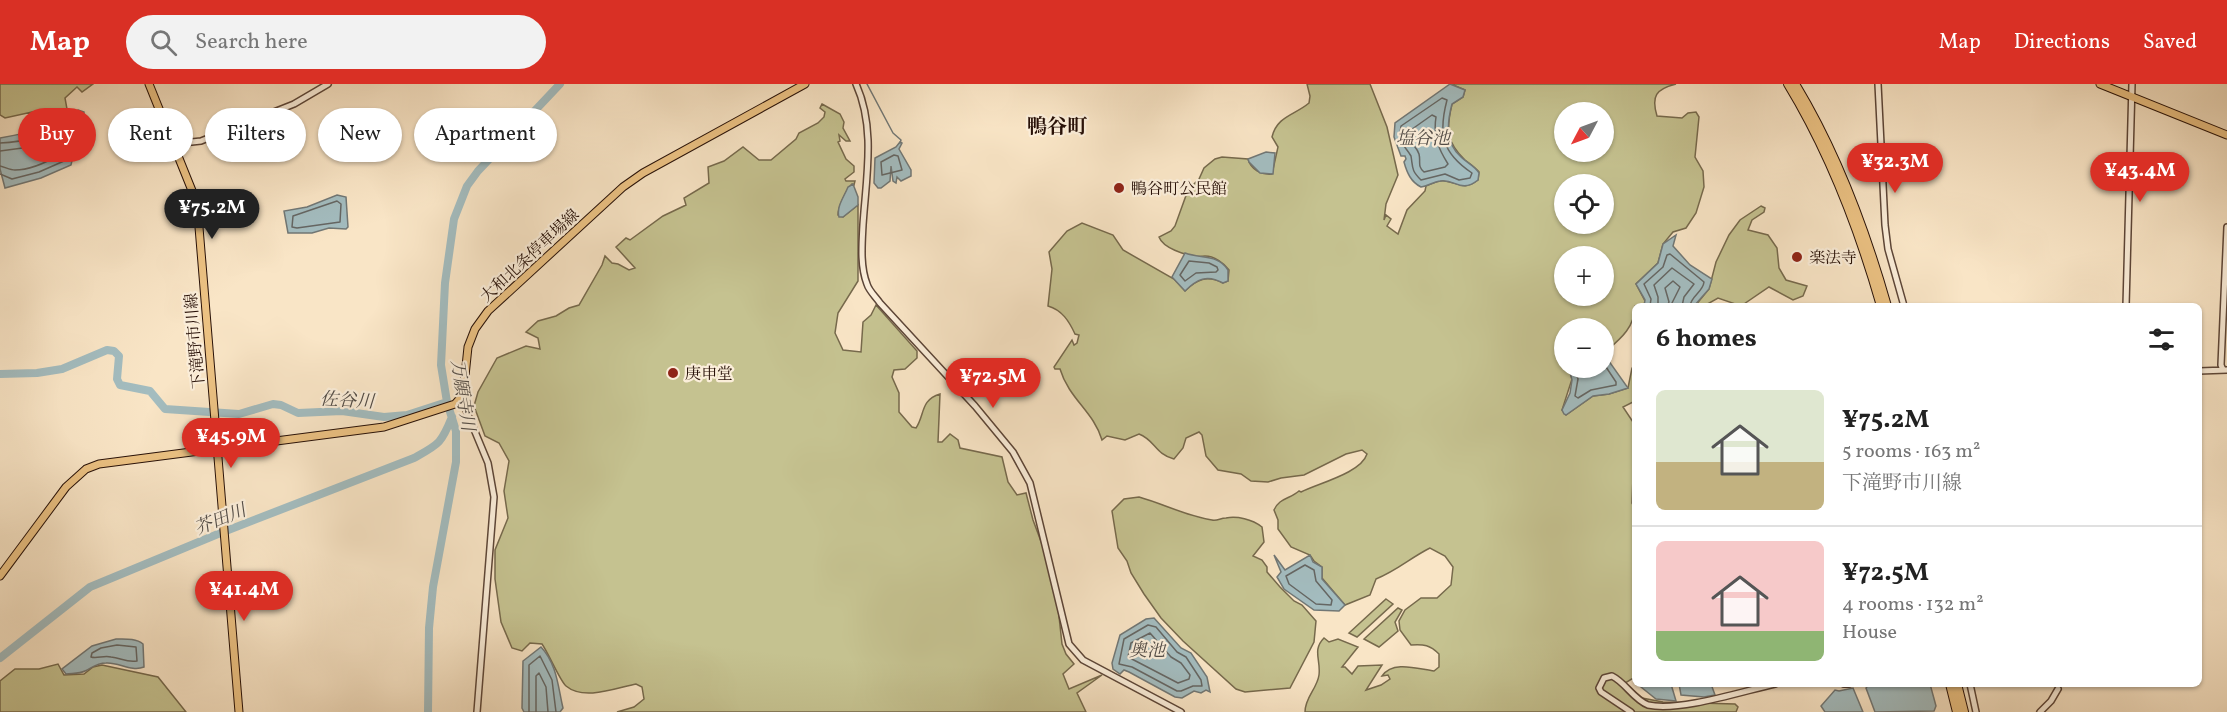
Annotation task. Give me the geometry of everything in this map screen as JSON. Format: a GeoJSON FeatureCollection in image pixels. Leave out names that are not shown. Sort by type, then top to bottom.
{"type":"FeatureCollection","features":[{"type":"Feature","properties":{"kind":"highway"},"geometry":{"type":"LineString","coordinates":[[1788,84],[1814,132],[1847,204],[1880,303]]}},
{"type":"Feature","properties":{"kind":"highway"},"geometry":{"type":"LineString","coordinates":[[1795,84],[1820,129],[1853,201],[1886,303]]}},
{"type":"Feature","properties":{"kind":"highway"},"geometry":{"type":"LineString","coordinates":[[1951,687],[1957,712]]}},
{"type":"Feature","properties":{"kind":"highway"},"geometry":{"type":"LineString","coordinates":[[1958,687],[1964,712]]}},
{"type":"Feature","properties":{"kind":"main road","name":"下滝野市川線"},"geometry":{"type":"LineString","coordinates":[[149,84],[158,108]]}},
{"type":"Feature","properties":{"kind":"main road","name":"大和北条停車場線"},"geometry":{"type":"LineString","coordinates":[[461,398],[468,347],[480,321],[506,294],[623,187],[643,173],[805,84]]}},
{"type":"Feature","properties":{"kind":"main road"},"geometry":{"type":"LineString","coordinates":[[2100,84],[2227,135]]}},
{"type":"Feature","properties":{"kind":"main road","name":"下滝野市川線"},"geometry":{"type":"LineString","coordinates":[[180,162],[196,203],[239,712]]}},
{"type":"Feature","properties":{"kind":"main road"},"geometry":{"type":"LineString","coordinates":[[0,576],[66,487],[86,469],[107,462],[384,427],[451,406],[461,398]]}},
{"type":"Feature","properties":{"kind":"street"},"geometry":{"type":"LineString","coordinates":[[193,142],[201,141],[294,105],[328,84]]}},
{"type":"Feature","properties":{"kind":"street"},"geometry":{"type":"LineString","coordinates":[[856,84],[865,106],[868,132],[862,237],[863,267],[867,286],[975,406],[1013,452],[1030,483],[1069,644],[1083,660],[1181,712]]}},
{"type":"Feature","properties":{"kind":"street"},"geometry":{"type":"LineString","coordinates":[[1878,84],[1885,225],[1888,249],[1903,303]]}},
{"type":"Feature","properties":{"kind":"street"},"geometry":{"type":"LineString","coordinates":[[2126,303],[2132,84]]}},
{"type":"Feature","properties":{"kind":"street"},"geometry":{"type":"LineString","coordinates":[[2225,370],[2221,365],[2227,227]]}},
{"type":"Feature","properties":{"kind":"street"},"geometry":{"type":"LineString","coordinates":[[2202,371],[2225,370]]}},
{"type":"Feature","properties":{"kind":"street"},"geometry":{"type":"LineString","coordinates":[[461,398],[488,463],[494,497],[477,712]]}},
{"type":"Feature","properties":{"kind":"street"},"geometry":{"type":"LineString","coordinates":[[1631,712],[1601,692],[1599,688],[1604,678],[1612,676],[1618,679],[1634,697],[1648,705],[1664,708],[1711,702],[1764,687]]}},
{"type":"Feature","properties":{"kind":"street"},"geometry":{"type":"LineString","coordinates":[[1971,687],[1976,712]]}},
{"type":"Feature","properties":{"kind":"street"},"geometry":{"type":"LineString","coordinates":[[2040,712],[2058,688]]}},
{"type":"Feature","properties":{"kind":"shaded area"},"geometry":{"type":"Polygon","coordinates":[[[0,84],[93,84],[82,92],[77,87],[65,98],[67,108],[18,108],[18,115],[5,118],[0,115],[0,84]]]}},
{"type":"Feature","properties":{"kind":"shaded area"},"geometry":{"type":"Polygon","coordinates":[[[1307,84],[1370,84],[1387,127],[1398,175],[1386,204],[1384,220],[1386,215],[1391,219],[1387,226],[1398,234],[1407,210],[1425,191],[1426,186],[1443,181],[1465,186],[1478,180],[1479,172],[1454,147],[1449,135],[1452,104],[1463,97],[1465,90],[1451,84],[1676,84],[1664,88],[1657,94],[1655,103],[1657,116],[1682,118],[1688,113],[1696,112],[1699,117],[1695,157],[1703,171],[1704,187],[1696,213],[1686,228],[1673,232],[1663,244],[1658,263],[1636,284],[1645,303],[1632,303],[1632,321],[1614,344],[1614,318],[1554,318],[1554,378],[1572,378],[1562,410],[1566,415],[1593,396],[1628,388],[1632,368],[1632,402],[1623,407],[1632,420],[1632,679],[1625,683],[1642,698],[1663,702],[1735,704],[1738,707],[1736,712],[1305,712],[1307,702],[1318,680],[1318,647],[1324,638],[1329,642],[1338,639],[1358,647],[1342,667],[1352,674],[1358,666],[1382,665],[1366,690],[1390,679],[1388,675],[1382,676],[1393,668],[1406,667],[1434,671],[1439,667],[1439,654],[1427,646],[1411,645],[1400,630],[1399,621],[1405,610],[1421,598],[1437,598],[1451,585],[1453,567],[1445,556],[1430,548],[1376,579],[1370,595],[1345,605],[1322,578],[1322,567],[1310,555],[1291,547],[1278,529],[1278,520],[1274,510],[1282,501],[1299,491],[1338,477],[1357,467],[1367,454],[1362,450],[1346,454],[1304,475],[1268,482],[1251,481],[1241,474],[1218,470],[1206,456],[1202,435],[1199,432],[1186,438],[1183,448],[1174,459],[1163,454],[1139,434],[1125,440],[1107,436],[1102,440],[1093,421],[1069,389],[1060,369],[1054,367],[1072,340],[1074,345],[1077,343],[1079,335],[1075,334],[1068,320],[1061,313],[1048,306],[1052,269],[1049,252],[1067,231],[1082,223],[1113,235],[1123,250],[1174,279],[1185,291],[1202,280],[1212,279],[1223,283],[1228,281],[1229,270],[1218,260],[1208,256],[1180,252],[1170,248],[1159,237],[1171,231],[1175,226],[1188,190],[1199,179],[1204,168],[1215,159],[1222,157],[1248,159],[1257,171],[1272,174],[1278,147],[1272,137],[1274,130],[1282,120],[1309,103],[1310,96],[1307,84]]]}},
{"type":"Feature","properties":{"kind":"shaded area"},"geometry":{"type":"Polygon","coordinates":[[[822,104],[840,114],[844,122],[843,128],[850,141],[846,141],[839,135],[840,141],[838,142],[846,159],[854,166],[854,172],[845,179],[855,181],[854,185],[852,184],[845,194],[838,215],[843,217],[858,205],[858,281],[838,313],[835,333],[843,350],[861,352],[863,322],[871,315],[876,305],[917,351],[917,358],[905,369],[894,370],[892,377],[899,393],[899,412],[912,427],[916,428],[926,404],[940,394],[938,442],[942,442],[950,434],[958,440],[960,448],[1002,457],[1008,482],[1017,495],[1026,493],[1033,520],[1055,579],[1062,644],[1074,664],[1063,674],[1069,689],[1102,675],[1077,693],[1086,712],[617,712],[634,707],[644,699],[642,687],[636,684],[582,693],[566,686],[542,644],[530,643],[522,651],[512,648],[501,622],[495,579],[495,550],[508,518],[504,491],[509,461],[499,443],[485,436],[474,406],[478,392],[497,358],[526,346],[540,349],[538,338],[526,332],[538,321],[556,316],[579,305],[605,256],[612,263],[629,270],[635,268],[616,247],[626,238],[630,240],[663,216],[686,205],[684,198],[709,183],[708,167],[724,161],[743,147],[759,160],[771,160],[796,139],[799,133],[818,123],[824,117],[825,112],[820,108],[822,104]]]}},
{"type":"Feature","properties":{"kind":"shaded area"},"geometry":{"type":"Polygon","coordinates":[[[1761,206],[1765,208],[1764,212],[1752,220],[1748,230],[1768,235],[1777,248],[1779,268],[1786,280],[1807,286],[1803,296],[1793,300],[1769,287],[1745,303],[1732,303],[1718,298],[1709,303],[1697,303],[1709,289],[1716,262],[1729,235],[1740,220],[1761,206]]]}},
{"type":"Feature","properties":{"kind":"shaded area"},"geometry":{"type":"Polygon","coordinates":[[[1139,497],[1202,518],[1214,520],[1240,518],[1262,527],[1264,542],[1253,556],[1262,560],[1267,567],[1267,572],[1280,587],[1294,601],[1302,605],[1316,621],[1314,642],[1290,688],[1245,692],[1236,689],[1161,618],[1131,573],[1127,561],[1118,548],[1112,511],[1124,499],[1139,497]]]}},
{"type":"Feature","properties":{"kind":"shaded area"},"geometry":{"type":"Polygon","coordinates":[[[1386,599],[1393,604],[1357,637],[1349,633],[1386,599]]]}},
{"type":"Feature","properties":{"kind":"shaded area"},"geometry":{"type":"Polygon","coordinates":[[[1398,608],[1402,610],[1395,622],[1398,631],[1379,647],[1364,639],[1398,608]]]}},
{"type":"Feature","properties":{"kind":"shaded area"},"geometry":{"type":"Polygon","coordinates":[[[58,664],[64,675],[84,674],[93,667],[102,665],[158,677],[186,712],[0,712],[0,681],[15,669],[39,669],[58,664]]]}},
{"type":"Feature","properties":{"kind":"water","name":"塩谷池"},"geometry":{"type":"Polygon","coordinates":[[[1450,84],[1465,90],[1463,97],[1452,104],[1448,125],[1450,139],[1456,151],[1479,173],[1478,180],[1467,186],[1445,181],[1421,187],[1412,180],[1404,162],[1405,156],[1401,156],[1394,137],[1395,123],[1450,84]]]}},
{"type":"Feature","properties":{"kind":"water"},"geometry":{"type":"Polygon","coordinates":[[[18,135],[18,162],[72,162],[71,165],[41,178],[5,188],[0,169],[0,138],[18,135]]]}},
{"type":"Feature","properties":{"kind":"water"},"geometry":{"type":"Polygon","coordinates":[[[900,142],[902,143],[899,149],[911,170],[911,176],[901,181],[897,177],[896,183],[893,181],[891,166],[890,181],[878,188],[874,183],[875,158],[896,147],[900,142]]]}},
{"type":"Feature","properties":{"kind":"water"},"geometry":{"type":"Polygon","coordinates":[[[1266,152],[1275,153],[1273,174],[1260,173],[1248,159],[1266,152]]]}},
{"type":"Feature","properties":{"kind":"water"},"geometry":{"type":"Polygon","coordinates":[[[853,184],[858,197],[858,205],[843,217],[839,217],[841,202],[848,187],[853,184]]]}},
{"type":"Feature","properties":{"kind":"water"},"geometry":{"type":"Polygon","coordinates":[[[337,195],[346,197],[348,227],[346,229],[329,228],[312,233],[288,233],[284,211],[307,207],[337,195]]]}},
{"type":"Feature","properties":{"kind":"water"},"geometry":{"type":"Polygon","coordinates":[[[1676,235],[1673,246],[1690,265],[1712,279],[1709,289],[1697,303],[1644,303],[1636,284],[1658,263],[1663,244],[1676,235]]]}},
{"type":"Feature","properties":{"kind":"water"},"geometry":{"type":"Polygon","coordinates":[[[1185,253],[1219,261],[1228,270],[1228,281],[1223,283],[1207,278],[1202,279],[1185,291],[1172,277],[1185,253]]]}},
{"type":"Feature","properties":{"kind":"water"},"geometry":{"type":"Polygon","coordinates":[[[1614,368],[1628,388],[1593,396],[1566,415],[1562,410],[1570,393],[1572,378],[1614,378],[1614,368]]]}},
{"type":"Feature","properties":{"kind":"water"},"geometry":{"type":"Polygon","coordinates":[[[1274,555],[1285,570],[1310,555],[1313,562],[1322,567],[1322,579],[1345,605],[1339,611],[1314,610],[1284,589],[1277,577],[1281,572],[1274,555]]]}},
{"type":"Feature","properties":{"kind":"water","name":"奥池"},"geometry":{"type":"Polygon","coordinates":[[[1154,618],[1181,648],[1191,653],[1207,677],[1210,692],[1194,691],[1182,698],[1175,697],[1129,672],[1124,670],[1120,674],[1113,669],[1112,663],[1120,635],[1146,619],[1154,618]]]}},
{"type":"Feature","properties":{"kind":"water"},"geometry":{"type":"Polygon","coordinates":[[[116,639],[134,640],[143,644],[144,667],[134,668],[103,663],[83,672],[66,674],[62,669],[92,646],[116,639]]]}},
{"type":"Feature","properties":{"kind":"water"},"geometry":{"type":"Polygon","coordinates":[[[541,647],[556,676],[563,708],[560,712],[524,712],[522,708],[523,661],[541,647]]]}},
{"type":"Feature","properties":{"kind":"water"},"geometry":{"type":"Polygon","coordinates":[[[1641,687],[1672,687],[1676,701],[1656,699],[1641,687]]]}},
{"type":"Feature","properties":{"kind":"water"},"geometry":{"type":"Polygon","coordinates":[[[1680,687],[1712,687],[1715,695],[1704,697],[1681,695],[1680,687]]]}},
{"type":"Feature","properties":{"kind":"water"},"geometry":{"type":"Polygon","coordinates":[[[1931,687],[1936,706],[1934,711],[1875,712],[1866,688],[1931,687]]]}},
{"type":"Feature","properties":{"kind":"water"},"geometry":{"type":"Polygon","coordinates":[[[1853,688],[1863,712],[1825,712],[1821,706],[1835,690],[1853,688]]]}},
{"type":"Feature","properties":{"kind":"waterway","name":"万願寺川"},"geometry":{"type":"LineString","coordinates":[[428,712],[429,628],[433,587],[456,462],[456,431],[447,402],[441,365],[445,283],[454,219],[467,186],[478,171],[560,84]]}},
{"type":"Feature","properties":{"kind":"waterway"},"geometry":{"type":"LineString","coordinates":[[867,84],[893,133],[901,140],[900,143]]}},
{"type":"Feature","properties":{"kind":"waterway","name":"佐谷川"},"geometry":{"type":"LineString","coordinates":[[0,374],[37,373],[62,369],[107,350],[114,351],[119,356],[117,379],[120,385],[150,391],[165,409],[239,414],[273,404],[298,413],[342,411],[384,417],[407,415],[447,402]]}},
{"type":"Feature","properties":{"kind":"waterway","name":"芥田川"},"geometry":{"type":"LineString","coordinates":[[0,658],[90,587],[218,534],[414,458],[438,442],[452,417]]}},
{"type":"Feature","properties":{"kind":"place","name":"鴨谷町公民館"},"geometry":{"type":"Point","coordinates":[1119,188]}},
{"type":"Feature","properties":{"kind":"place","name":"楽法寺"},"geometry":{"type":"Point","coordinates":[1797,257]}},
{"type":"Feature","properties":{"kind":"place","name":"庚申堂"},"geometry":{"type":"Point","coordinates":[673,373]}},
{"type":"Feature","properties":{"kind":"district","name":"鴨谷町"},"geometry":{"type":"Point","coordinates":[1057,126]}}]}
